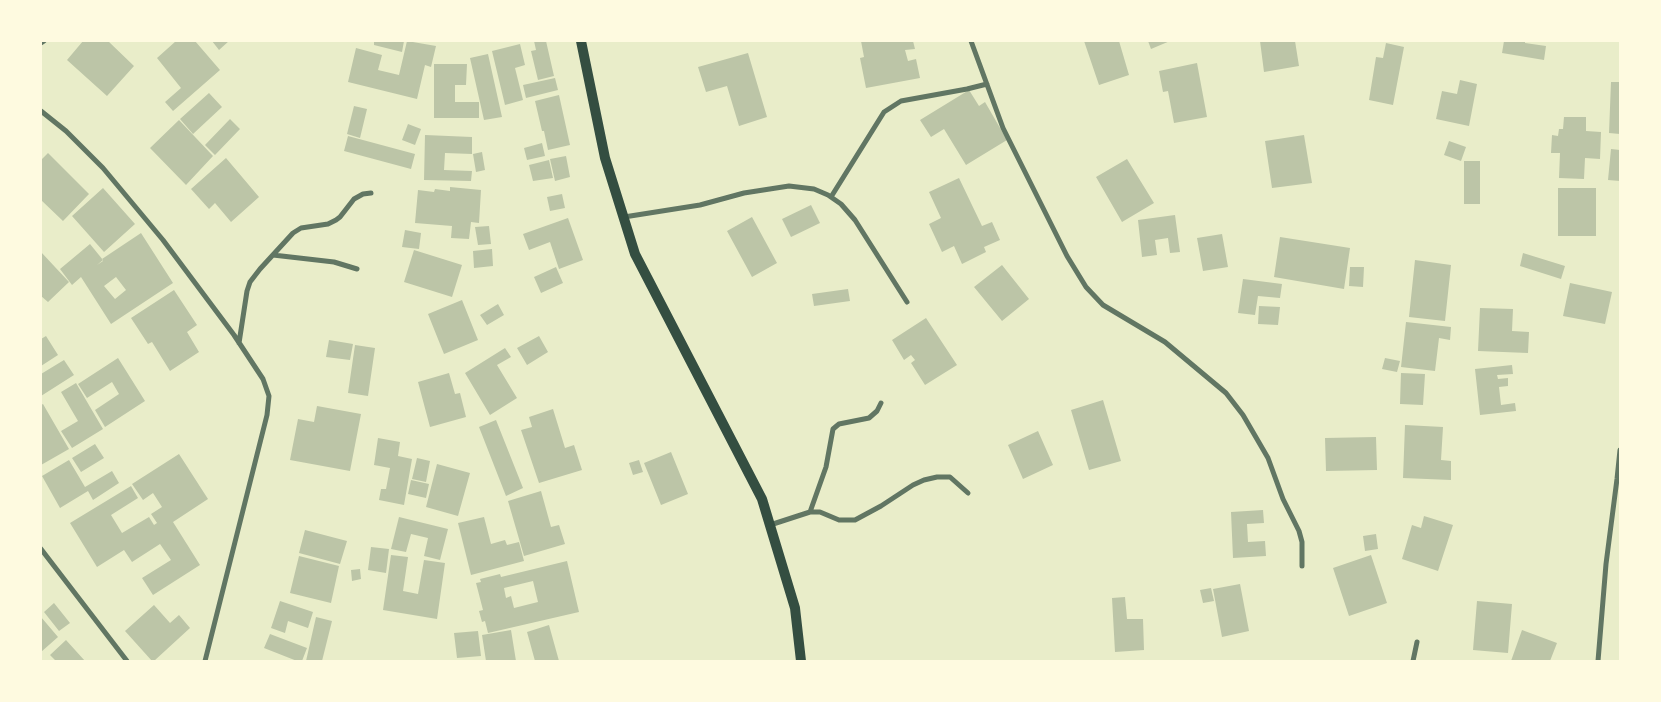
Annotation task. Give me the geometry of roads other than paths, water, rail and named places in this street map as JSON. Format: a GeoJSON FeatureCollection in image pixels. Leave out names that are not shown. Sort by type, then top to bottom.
{"type":"FeatureCollection","features":[{"type":"Feature","properties":{"kind":"main road"},"geometry":{"type":"LineString","coordinates":[[582,41],[605,158],[635,254],[762,499],[794,608],[801,661]]}},
{"type":"Feature","properties":{"kind":"street"},"geometry":{"type":"LineString","coordinates":[[971,41],[1003,128],[1067,256],[1086,287],[1103,305],[1165,342],[1226,393],[1243,415],[1268,458],[1283,499],[1299,531],[1302,542],[1302,566]]}},
{"type":"Feature","properties":{"kind":"street"},"geometry":{"type":"LineString","coordinates":[[831,197],[884,112],[901,101],[987,84]]}},
{"type":"Feature","properties":{"kind":"street"},"geometry":{"type":"LineString","coordinates":[[41,111],[66,131],[103,168],[163,240],[239,343],[263,379],[269,396],[267,415],[205,661]]}},
{"type":"Feature","properties":{"kind":"street"},"geometry":{"type":"LineString","coordinates":[[623,217],[700,205],[744,193],[789,186],[814,189],[841,204],[855,220],[907,302]]}},
{"type":"Feature","properties":{"kind":"street"},"geometry":{"type":"LineString","coordinates":[[239,343],[243,308],[250,282],[260,269],[293,233],[301,228],[328,224],[336,220],[354,199],[363,194],[371,193]]}},
{"type":"Feature","properties":{"kind":"street"},"geometry":{"type":"LineString","coordinates":[[273,255],[334,262],[357,269]]}},
{"type":"Feature","properties":{"kind":"street"},"geometry":{"type":"LineString","coordinates":[[810,512],[826,467],[834,429],[839,424],[870,418],[877,411],[880,403]]}},
{"type":"Feature","properties":{"kind":"street"},"geometry":{"type":"LineString","coordinates":[[1598,661],[1606,564],[1620,450]]}},
{"type":"Feature","properties":{"kind":"street"},"geometry":{"type":"LineString","coordinates":[[770,525],[810,512],[820,512],[839,520],[855,520],[924,480],[937,477],[950,477],[968,493]]}},
{"type":"Feature","properties":{"kind":"street"},"geometry":{"type":"LineString","coordinates":[[41,548],[127,661]]}},
{"type":"Feature","properties":{"kind":"street"},"geometry":{"type":"LineString","coordinates":[[1413,661],[1417,642]]}}]}
